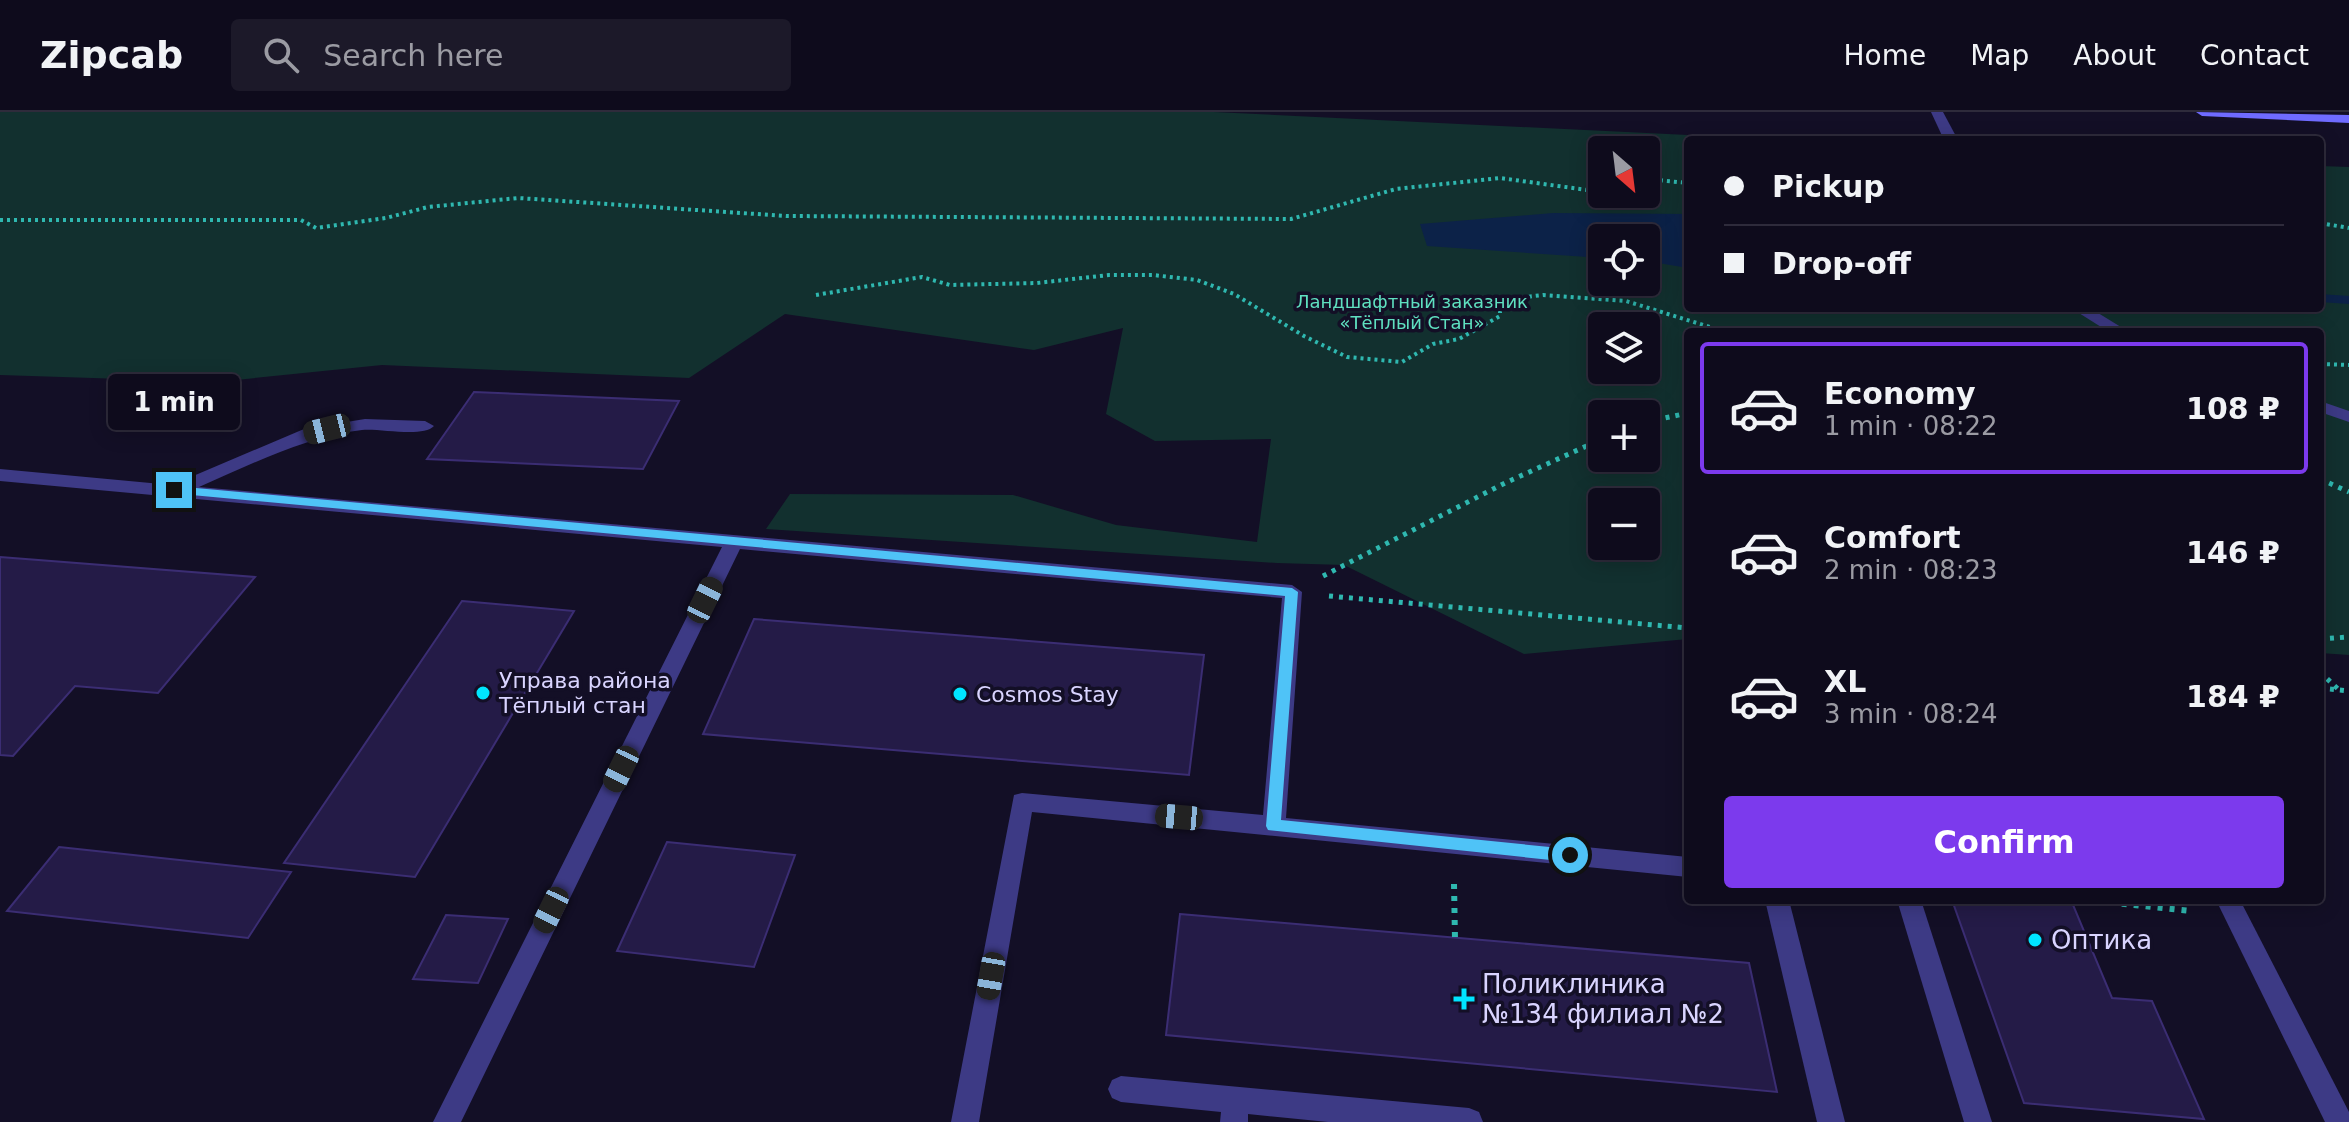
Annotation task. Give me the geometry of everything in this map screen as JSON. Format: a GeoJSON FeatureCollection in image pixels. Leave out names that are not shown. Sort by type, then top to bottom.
{"type":"FeatureCollection","features":[{"type":"Feature","properties":{"kind":"street"},"geometry":{"type":"LineString","coordinates":[[1937,112],[1949,136]]}},
{"type":"Feature","properties":{"kind":"street"},"geometry":{"type":"LineString","coordinates":[[2202,112],[2349,119]]}},
{"type":"Feature","properties":{"kind":"street"},"geometry":{"type":"LineString","coordinates":[[2086,312],[2114,328]]}},
{"type":"Feature","properties":{"kind":"street"},"geometry":{"type":"LineString","coordinates":[[2324,408],[2349,417]]}},
{"type":"Feature","properties":{"kind":"street"},"geometry":{"type":"LineString","coordinates":[[174,490],[310,433],[365,424],[425,426]]}},
{"type":"Feature","properties":{"kind":"street"},"geometry":{"type":"LineString","coordinates":[[0,475],[1292,592],[1274,826]]}},
{"type":"Feature","properties":{"kind":"street"},"geometry":{"type":"LineString","coordinates":[[447,1122],[734,542]]}},
{"type":"Feature","properties":{"kind":"street"},"geometry":{"type":"LineString","coordinates":[[965,1122],[1022,802],[1684,867]]}},
{"type":"Feature","properties":{"kind":"street"},"geometry":{"type":"LineString","coordinates":[[1778,904],[1831,1122]]}},
{"type":"Feature","properties":{"kind":"street"},"geometry":{"type":"LineString","coordinates":[[1910,904],[1978,1122]]}},
{"type":"Feature","properties":{"kind":"street"},"geometry":{"type":"LineString","coordinates":[[2232,908],[2339,1122]]}},
{"type":"Feature","properties":{"kind":"street"},"geometry":{"type":"LineString","coordinates":[[1121,1089],[1235,1111],[1469,1122]]}},
{"type":"Feature","properties":{"kind":"path"},"geometry":{"type":"LineString","coordinates":[[0,220],[301,220],[316,228],[386,218],[428,207],[518,198],[786,216],[1291,219],[1396,189],[1500,178],[1588,190]]}},
{"type":"Feature","properties":{"kind":"path"},"geometry":{"type":"LineString","coordinates":[[1660,180],[1684,183]]}},
{"type":"Feature","properties":{"kind":"path"},"geometry":{"type":"LineString","coordinates":[[2324,224],[2349,228]]}},
{"type":"Feature","properties":{"kind":"path"},"geometry":{"type":"LineString","coordinates":[[816,295],[922,277],[950,285],[1037,283],[1109,275],[1168,276],[1197,280],[1234,294],[1304,336],[1347,357],[1402,362],[1433,344],[1459,339],[1500,316],[1500,300],[1543,295],[1626,301],[1713,328]]}},
{"type":"Feature","properties":{"kind":"path"},"geometry":{"type":"LineString","coordinates":[[2324,364],[2349,365]]}},
{"type":"Feature","properties":{"kind":"path"},"geometry":{"type":"LineString","coordinates":[[1660,419],[1684,414]]}},
{"type":"Feature","properties":{"kind":"path"},"geometry":{"type":"LineString","coordinates":[[1292,592],[1505,483],[1588,445]]}},
{"type":"Feature","properties":{"kind":"path"},"geometry":{"type":"LineString","coordinates":[[2324,481],[2349,492]]}},
{"type":"Feature","properties":{"kind":"path"},"geometry":{"type":"LineString","coordinates":[[1292,592],[1684,628]]}},
{"type":"Feature","properties":{"kind":"path"},"geometry":{"type":"LineString","coordinates":[[2324,639],[2349,637]]}},
{"type":"Feature","properties":{"kind":"path"},"geometry":{"type":"LineString","coordinates":[[2324,676],[2340,691]]}},
{"type":"Feature","properties":{"kind":"path"},"geometry":{"type":"LineString","coordinates":[[2324,689],[2349,691]]}},
{"type":"Feature","properties":{"kind":"path"},"geometry":{"type":"LineString","coordinates":[[1453,844],[1455,939]]}},
{"type":"Feature","properties":{"kind":"path"},"geometry":{"type":"LineString","coordinates":[[2159,904],[2232,908]]}},
{"type":"Feature","properties":{"kind":"green space","name":"Ландшафтный заказник «Тёплый Стан»"},"geometry":{"type":"Polygon","coordinates":[[[0,112],[1214,112],[1709,136],[1684,136],[1684,312],[2324,312],[2324,166],[2349,167],[2349,655],[2324,653],[2324,328],[1684,328],[1684,639],[1524,654],[1344,565],[766,529],[790,494],[1013,495],[1116,525],[1257,542],[1271,439],[1155,441],[1106,414],[1123,328],[1034,350],[785,314],[689,378],[382,365],[216,382],[0,375],[0,112]]]}},
{"type":"Feature","properties":{"kind":"water"},"geometry":{"type":"Polygon","coordinates":[[[1553,213],[1684,214],[1684,267],[1660,263],[1660,224],[1588,224],[1588,257],[1427,246],[1420,224],[1553,213]]]}},
{"type":"Feature","properties":{"kind":"building"},"geometry":{"type":"Polygon","coordinates":[[[474,392],[679,401],[643,469],[427,459],[474,392]]]}},
{"type":"Feature","properties":{"kind":"building"},"geometry":{"type":"Polygon","coordinates":[[[0,557],[255,577],[158,693],[75,686],[13,756],[0,755],[0,557]]]}},
{"type":"Feature","properties":{"kind":"building"},"geometry":{"type":"Polygon","coordinates":[[[462,601],[574,611],[415,877],[284,863],[462,601]]]}},
{"type":"Feature","properties":{"kind":"building","name":"Cosmos Stay"},"geometry":{"type":"Polygon","coordinates":[[[754,619],[1204,655],[1189,775],[703,734],[754,619]]]}},
{"type":"Feature","properties":{"kind":"building"},"geometry":{"type":"Polygon","coordinates":[[[667,842],[795,855],[754,967],[617,951],[667,842]]]}},
{"type":"Feature","properties":{"kind":"building"},"geometry":{"type":"Polygon","coordinates":[[[59,847],[291,872],[248,938],[7,911],[59,847]]]}},
{"type":"Feature","properties":{"kind":"building"},"geometry":{"type":"Polygon","coordinates":[[[1953,904],[2073,904],[2112,998],[2152,1001],[2204,1119],[2024,1103],[1953,904]]]}},
{"type":"Feature","properties":{"kind":"building","name":"Поликлиника №134 филиал №2"},"geometry":{"type":"Polygon","coordinates":[[[1180,914],[1749,963],[1777,1092],[1166,1035],[1180,914]]]}},
{"type":"Feature","properties":{"kind":"building"},"geometry":{"type":"Polygon","coordinates":[[[446,915],[508,919],[478,983],[413,979],[446,915]]]}},
{"type":"Feature","properties":{"kind":"waterway"},"geometry":{"type":"LineString","coordinates":[[2324,298],[2349,300]]}},
{"type":"Feature","properties":{"kind":"place","name":"Управа района Тёплый стан"},"geometry":{"type":"Point","coordinates":[483,693]}},
{"type":"Feature","properties":{"kind":"place","name":"Cosmos Stay"},"geometry":{"type":"Point","coordinates":[960,694]}},
{"type":"Feature","properties":{"kind":"place","name":"Оптика"},"geometry":{"type":"Point","coordinates":[2035,940]}},
{"type":"Feature","properties":{"kind":"place","name":"Поликлиника №134 филиал №2"},"geometry":{"type":"Point","coordinates":[1464,999]}},
{"type":"Feature","properties":{"kind":"route"},"geometry":{"type":"LineString","coordinates":[[174,490],[1292,592],[1274,826],[1570,855]]}}]}
